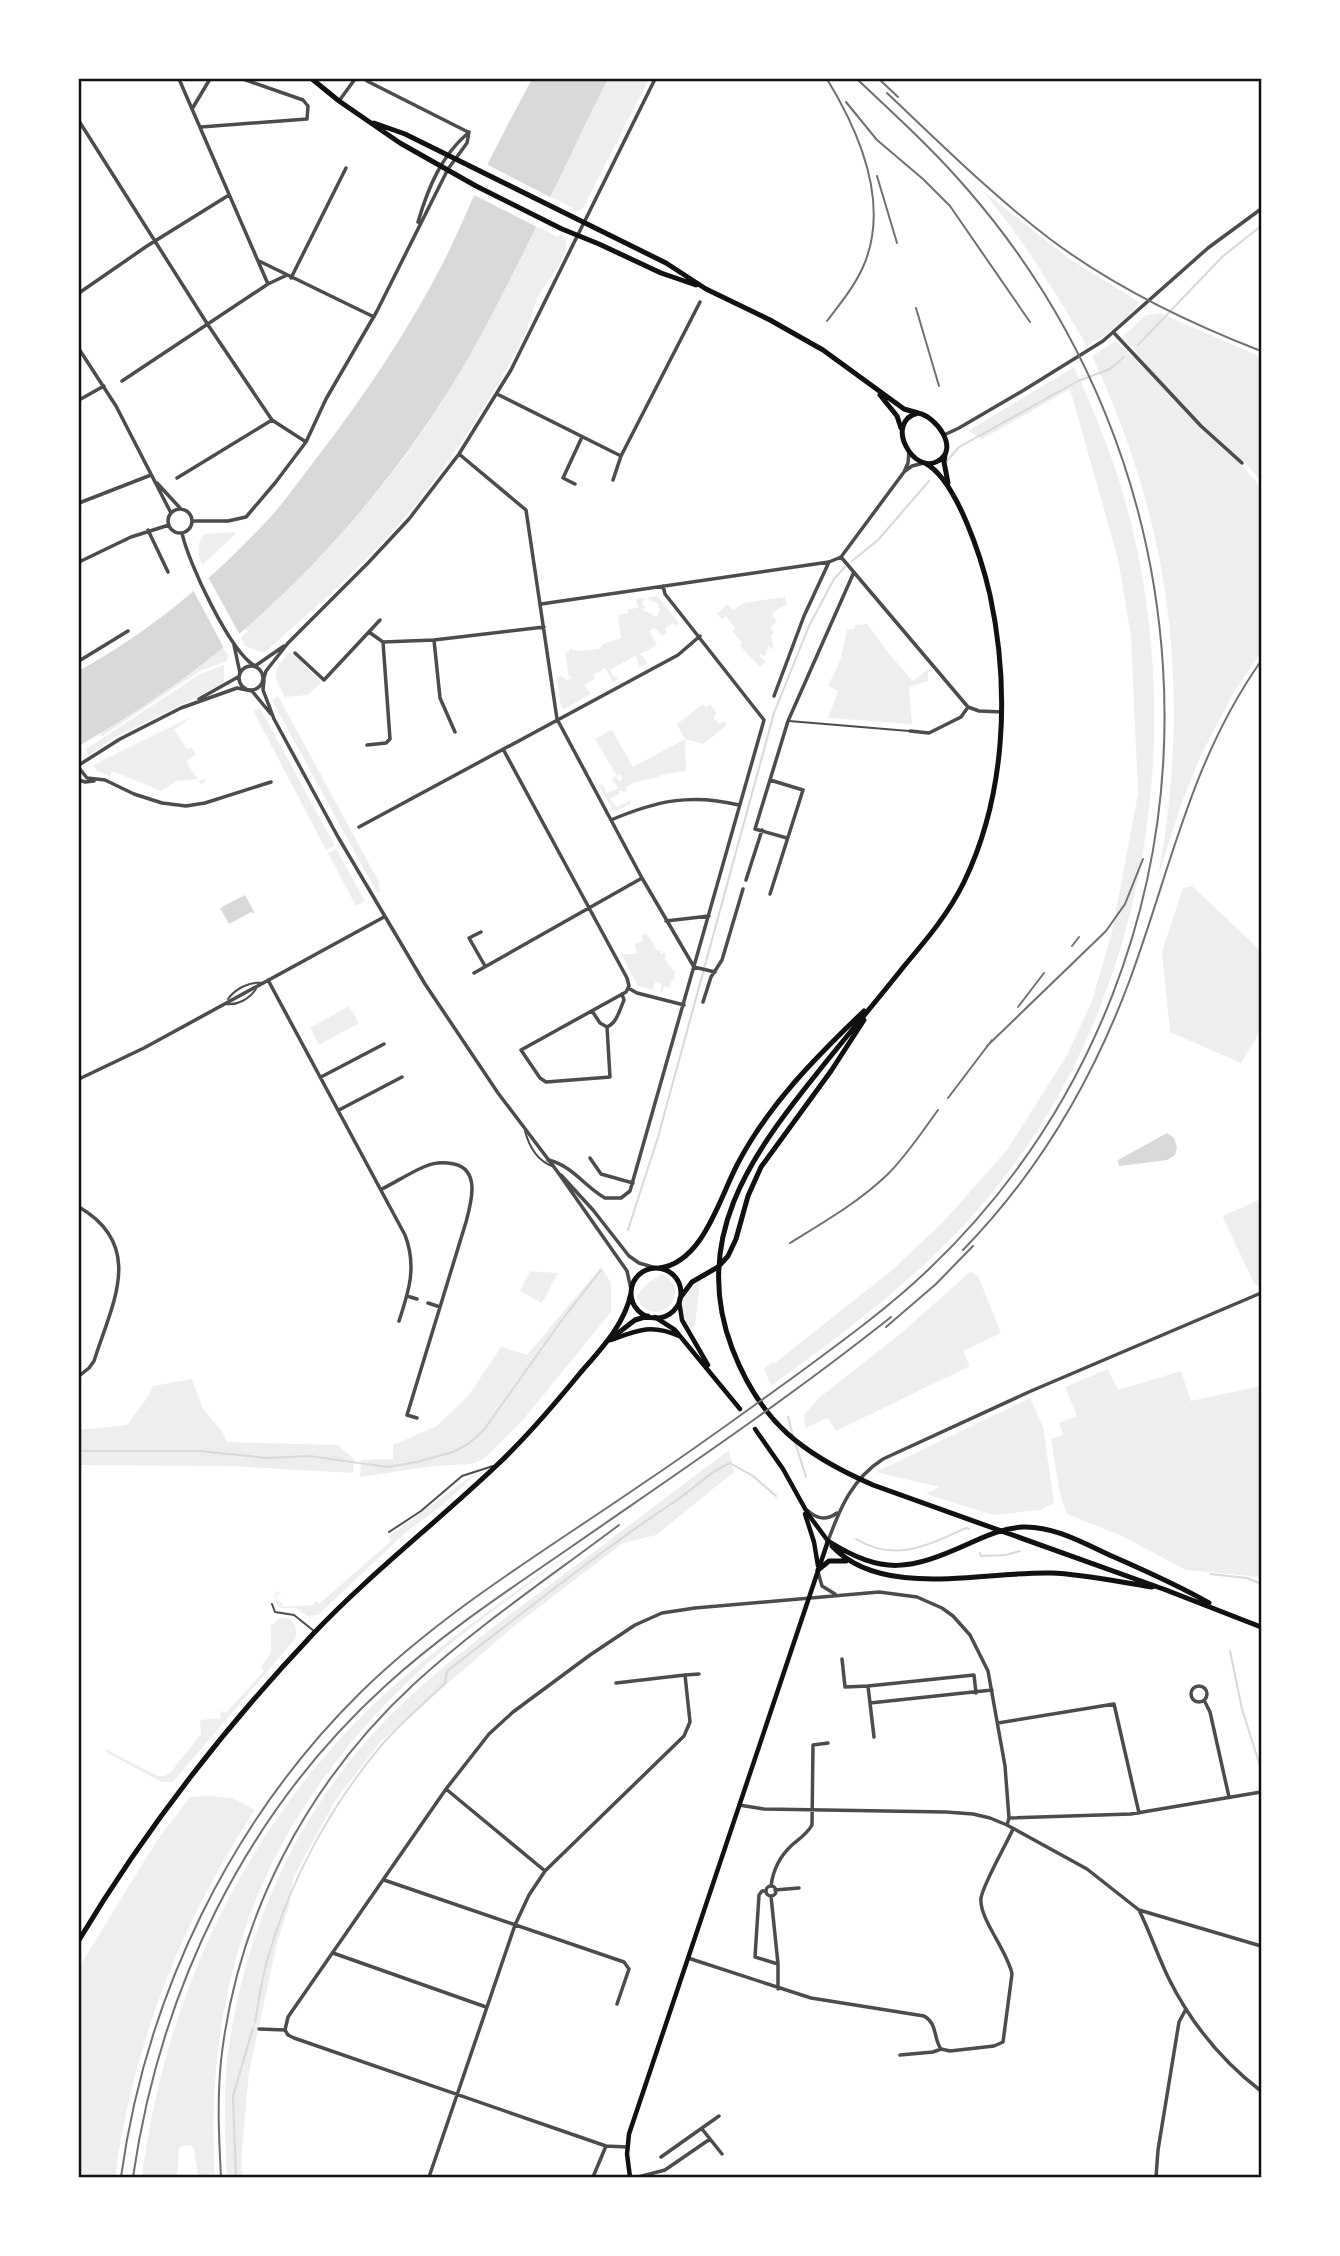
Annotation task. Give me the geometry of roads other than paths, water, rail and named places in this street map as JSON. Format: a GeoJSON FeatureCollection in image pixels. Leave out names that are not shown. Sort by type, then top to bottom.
{"type":"FeatureCollection","features":[{"type":"Feature","properties":{"kind":"main road"},"geometry":{"type":"LineString","coordinates":[[312,79],[400,143],[476,186],[562,229],[661,273],[706,289]]}},
{"type":"Feature","properties":{"kind":"main road"},"geometry":{"type":"LineString","coordinates":[[374,123],[405,134],[666,263],[706,289],[811,343],[840,361],[904,410],[924,414],[934,420],[944,435],[945,467],[951,493]]}},
{"type":"Feature","properties":{"kind":"main road"},"geometry":{"type":"LineString","coordinates":[[868,383],[897,416],[909,451],[943,478],[974,544],[989,592],[1000,657],[1002,712],[998,759],[983,832],[969,870],[946,913],[770,1133],[740,1185],[725,1226],[719,1281],[722,1312],[730,1342],[755,1395],[773,1419],[794,1441],[832,1466],[873,1485],[1166,1590],[1261,1628]]}},
{"type":"Feature","properties":{"kind":"main road"},"geometry":{"type":"LineString","coordinates":[[902,431],[906,419],[918,413]]}},
{"type":"Feature","properties":{"kind":"main road"},"geometry":{"type":"LineString","coordinates":[[925,463],[935,463],[945,454]]}},
{"type":"Feature","properties":{"kind":"main road"},"geometry":{"type":"LineString","coordinates":[[79,1940],[124,1868],[185,1783],[238,1716],[315,1632],[497,1465],[555,1404],[607,1342],[624,1314],[636,1278],[641,1273],[671,1265],[682,1258],[702,1237],[736,1166],[757,1131],[809,1065],[881,995]]}},
{"type":"Feature","properties":{"kind":"main road"},"geometry":{"type":"LineString","coordinates":[[607,1342],[635,1320],[670,1313],[692,1282],[714,1270],[728,1256],[736,1239],[748,1196],[761,1167],[831,1071],[881,995]]}},
{"type":"Feature","properties":{"kind":"main road"},"geometry":{"type":"LineString","coordinates":[[658,1268],[668,1271],[677,1280],[682,1321],[712,1372]]}},
{"type":"Feature","properties":{"kind":"main road"},"geometry":{"type":"LineString","coordinates":[[631,1291],[636,1308],[671,1326],[712,1372],[740,1409]]}},
{"type":"Feature","properties":{"kind":"main road"},"geometry":{"type":"LineString","coordinates":[[607,1342],[649,1328],[680,1336]]}},
{"type":"Feature","properties":{"kind":"main road"},"geometry":{"type":"LineString","coordinates":[[755,1429],[828,1541],[853,1563]]}},
{"type":"Feature","properties":{"kind":"main road"},"geometry":{"type":"LineString","coordinates":[[803,1506],[814,1542],[818,1570]]}},
{"type":"Feature","properties":{"kind":"main road"},"geometry":{"type":"LineString","coordinates":[[828,1541],[870,1562],[900,1566],[927,1562],[1002,1530],[1024,1527],[1043,1529],[1072,1538],[1174,1583],[1224,1612]]}},
{"type":"Feature","properties":{"kind":"main road"},"geometry":{"type":"LineString","coordinates":[[630,2177],[627,2147],[631,2127],[828,1541]]}},
{"type":"Feature","properties":{"kind":"main road"},"geometry":{"type":"LineString","coordinates":[[818,1570],[833,1560],[844,1560],[874,1572],[900,1578],[1050,1573],[1166,1590]]}},
{"type":"Feature","properties":{"kind":"street"},"geometry":{"type":"LineString","coordinates":[[179,79],[268,284]]}},
{"type":"Feature","properties":{"kind":"street"},"geometry":{"type":"LineString","coordinates":[[192,109],[210,79]]}},
{"type":"Feature","properties":{"kind":"street"},"geometry":{"type":"LineString","coordinates":[[201,127],[307,119],[308,106],[303,100],[243,79]]}},
{"type":"Feature","properties":{"kind":"street"},"geometry":{"type":"LineString","coordinates":[[339,101],[355,79]]}},
{"type":"Feature","properties":{"kind":"street"},"geometry":{"type":"LineString","coordinates":[[272,716],[263,690],[266,671],[288,643],[387,544],[459,454],[498,394],[655,79]]}},
{"type":"Feature","properties":{"kind":"street"},"geometry":{"type":"LineString","coordinates":[[367,81],[469,132]]}},
{"type":"Feature","properties":{"kind":"street"},"geometry":{"type":"LineString","coordinates":[[79,121],[208,326],[272,420],[306,442]]}},
{"type":"Feature","properties":{"kind":"street"},"geometry":{"type":"LineString","coordinates":[[416,231],[427,192],[441,165],[469,132]]}},
{"type":"Feature","properties":{"kind":"street"},"geometry":{"type":"LineString","coordinates":[[193,521],[228,522],[246,517],[306,442],[326,399],[374,317],[448,169],[467,143],[469,132]]}},
{"type":"Feature","properties":{"kind":"street"},"geometry":{"type":"LineString","coordinates":[[122,381],[268,284],[289,276],[346,168]]}},
{"type":"Feature","properties":{"kind":"street"},"geometry":{"type":"LineString","coordinates":[[79,293],[229,195]]}},
{"type":"Feature","properties":{"kind":"street"},"geometry":{"type":"LineString","coordinates":[[944,435],[1092,349],[1114,333],[1220,239],[1261,209]]}},
{"type":"Feature","properties":{"kind":"street"},"geometry":{"type":"LineString","coordinates":[[257,260],[374,317]]}},
{"type":"Feature","properties":{"kind":"street"},"geometry":{"type":"LineString","coordinates":[[613,481],[621,456],[700,302]]}},
{"type":"Feature","properties":{"kind":"street"},"geometry":{"type":"LineString","coordinates":[[1114,333],[1201,426],[1242,463]]}},
{"type":"Feature","properties":{"kind":"street"},"geometry":{"type":"LineString","coordinates":[[79,349],[104,387],[171,513],[169,524],[173,530],[182,533],[189,530],[193,521],[189,512],[180,509],[155,482]]}},
{"type":"Feature","properties":{"kind":"street"},"geometry":{"type":"LineString","coordinates":[[79,400],[104,387]]}},
{"type":"Feature","properties":{"kind":"street"},"geometry":{"type":"LineString","coordinates":[[498,394],[621,456]]}},
{"type":"Feature","properties":{"kind":"street"},"geometry":{"type":"LineString","coordinates":[[177,478],[272,420]]}},
{"type":"Feature","properties":{"kind":"street"},"geometry":{"type":"LineString","coordinates":[[575,484],[563,478],[582,437]]}},
{"type":"Feature","properties":{"kind":"street"},"geometry":{"type":"LineString","coordinates":[[541,604],[829,562],[841,557],[904,472],[909,451]]}},
{"type":"Feature","properties":{"kind":"street"},"geometry":{"type":"LineString","coordinates":[[459,454],[526,510],[557,719],[642,878],[694,967],[715,972]]}},
{"type":"Feature","properties":{"kind":"street"},"geometry":{"type":"LineString","coordinates":[[904,472],[912,466],[925,463]]}},
{"type":"Feature","properties":{"kind":"street"},"geometry":{"type":"LineString","coordinates":[[79,503],[151,475]]}},
{"type":"Feature","properties":{"kind":"street"},"geometry":{"type":"LineString","coordinates":[[171,513],[180,509]]}},
{"type":"Feature","properties":{"kind":"street"},"geometry":{"type":"LineString","coordinates":[[79,562],[148,530],[169,524]]}},
{"type":"Feature","properties":{"kind":"street"},"geometry":{"type":"LineString","coordinates":[[148,530],[168,572]]}},
{"type":"Feature","properties":{"kind":"street"},"geometry":{"type":"LineString","coordinates":[[182,533],[188,557],[234,643],[248,661],[260,669],[264,679]]}},
{"type":"Feature","properties":{"kind":"street"},"geometry":{"type":"LineString","coordinates":[[841,557],[968,707],[979,711],[1002,712]]}},
{"type":"Feature","properties":{"kind":"street"},"geometry":{"type":"LineString","coordinates":[[774,696],[804,616],[829,562]]}},
{"type":"Feature","properties":{"kind":"street"},"geometry":{"type":"LineString","coordinates":[[787,838],[755,829],[788,721],[854,572]]}},
{"type":"Feature","properties":{"kind":"street"},"geometry":{"type":"LineString","coordinates":[[548,1160],[558,1162],[607,1199],[624,1197],[629,1193],[764,720],[665,594],[663,586]]}},
{"type":"Feature","properties":{"kind":"street"},"geometry":{"type":"LineString","coordinates":[[295,653],[324,680],[380,620]]}},
{"type":"Feature","properties":{"kind":"street"},"geometry":{"type":"LineString","coordinates":[[369,632],[383,642],[434,640],[544,627]]}},
{"type":"Feature","properties":{"kind":"street"},"geometry":{"type":"LineString","coordinates":[[79,661],[128,631]]}},
{"type":"Feature","properties":{"kind":"street"},"geometry":{"type":"LineString","coordinates":[[359,827],[678,655],[700,636]]}},
{"type":"Feature","properties":{"kind":"street"},"geometry":{"type":"LineString","coordinates":[[434,640],[440,698],[455,732]]}},
{"type":"Feature","properties":{"kind":"street"},"geometry":{"type":"LineString","coordinates":[[367,745],[386,743],[390,739],[383,642]]}},
{"type":"Feature","properties":{"kind":"street"},"geometry":{"type":"LineString","coordinates":[[234,643],[240,683],[254,693],[272,716],[384,917],[454,1029],[553,1167],[588,1204],[631,1257],[644,1265],[658,1268]]}},
{"type":"Feature","properties":{"kind":"street"},"geometry":{"type":"LineString","coordinates":[[271,782],[205,803],[186,806],[162,803],[134,794],[105,780],[86,778],[79,767],[120,739],[233,681],[246,667],[255,666],[288,643]]}},
{"type":"Feature","properties":{"kind":"street"},"geometry":{"type":"LineString","coordinates":[[195,702],[237,688],[258,688],[264,679]]}},
{"type":"Feature","properties":{"kind":"street"},"geometry":{"type":"LineString","coordinates":[[910,731],[929,733],[961,717],[968,707]]}},
{"type":"Feature","properties":{"kind":"street"},"geometry":{"type":"LineString","coordinates":[[503,749],[627,978],[620,1011],[607,1027]]}},
{"type":"Feature","properties":{"kind":"street"},"geometry":{"type":"LineString","coordinates":[[79,780],[97,780]]}},
{"type":"Feature","properties":{"kind":"street"},"geometry":{"type":"LineString","coordinates":[[770,780],[803,790],[770,894]]}},
{"type":"Feature","properties":{"kind":"street"},"geometry":{"type":"LineString","coordinates":[[611,820],[648,806],[685,798],[717,800],[739,805]]}},
{"type":"Feature","properties":{"kind":"street"},"geometry":{"type":"LineString","coordinates":[[746,880],[762,830]]}},
{"type":"Feature","properties":{"kind":"street"},"geometry":{"type":"LineString","coordinates":[[474,973],[642,878]]}},
{"type":"Feature","properties":{"kind":"street"},"geometry":{"type":"LineString","coordinates":[[703,1002],[711,977],[722,960],[743,889]]}},
{"type":"Feature","properties":{"kind":"street"},"geometry":{"type":"LineString","coordinates":[[666,921],[709,916]]}},
{"type":"Feature","properties":{"kind":"street"},"geometry":{"type":"LineString","coordinates":[[79,1079],[136,1052],[384,917]]}},
{"type":"Feature","properties":{"kind":"street"},"geometry":{"type":"LineString","coordinates":[[481,932],[469,938],[485,966]]}},
{"type":"Feature","properties":{"kind":"street"},"geometry":{"type":"LineString","coordinates":[[268,980],[382,1189],[410,1248],[412,1274],[399,1321]]}},
{"type":"Feature","properties":{"kind":"street"},"geometry":{"type":"LineString","coordinates":[[607,1027],[610,1077],[549,1082],[540,1078],[521,1050],[625,992],[684,1005]]}},
{"type":"Feature","properties":{"kind":"street"},"geometry":{"type":"LineString","coordinates":[[592,1011],[600,1023],[607,1027]]}},
{"type":"Feature","properties":{"kind":"street"},"geometry":{"type":"LineString","coordinates":[[321,1077],[384,1044]]}},
{"type":"Feature","properties":{"kind":"street"},"geometry":{"type":"LineString","coordinates":[[339,1110],[402,1077]]}},
{"type":"Feature","properties":{"kind":"street"},"geometry":{"type":"LineString","coordinates":[[590,1158],[601,1174],[632,1185]]}},
{"type":"Feature","properties":{"kind":"street"},"geometry":{"type":"LineString","coordinates":[[382,1189],[434,1163],[460,1166],[469,1174],[472,1186],[471,1202],[407,1415],[417,1418]]}},
{"type":"Feature","properties":{"kind":"street"},"geometry":{"type":"LineString","coordinates":[[557,1171],[627,1271],[631,1291]]}},
{"type":"Feature","properties":{"kind":"street"},"geometry":{"type":"LineString","coordinates":[[79,1207],[94,1217],[109,1234],[117,1249],[120,1273],[94,1361],[79,1376]]}},
{"type":"Feature","properties":{"kind":"street"},"geometry":{"type":"LineString","coordinates":[[828,1541],[838,1511],[856,1482],[865,1472],[896,1452],[1261,1293]]}},
{"type":"Feature","properties":{"kind":"street"},"geometry":{"type":"LineString","coordinates":[[407,1296],[416,1299]]}},
{"type":"Feature","properties":{"kind":"street"},"geometry":{"type":"LineString","coordinates":[[428,1303],[440,1307]]}},
{"type":"Feature","properties":{"kind":"street"},"geometry":{"type":"LineString","coordinates":[[803,1506],[814,1516],[821,1518],[829,1517],[838,1511]]}},
{"type":"Feature","properties":{"kind":"street"},"geometry":{"type":"LineString","coordinates":[[818,1570],[820,1583],[824,1588],[844,1595]]}},
{"type":"Feature","properties":{"kind":"street"},"geometry":{"type":"LineString","coordinates":[[627,2147],[606,2146],[290,2037],[285,2030],[288,2017],[446,1789],[478,1746],[507,1717],[590,1655],[642,1621],[678,1610],[879,1591],[917,1597],[953,1616],[970,1635],[984,1659],[1006,1772],[1009,1818],[1007,1825]]}},
{"type":"Feature","properties":{"kind":"street"},"geometry":{"type":"LineString","coordinates":[[842,1659],[845,1687],[974,1675],[976,1693]]}},
{"type":"Feature","properties":{"kind":"street"},"geometry":{"type":"LineString","coordinates":[[616,1683],[699,1674]]}},
{"type":"Feature","properties":{"kind":"street"},"geometry":{"type":"LineString","coordinates":[[429,2177],[515,1925],[529,1895],[545,1871],[684,1737],[690,1722],[685,1675]]}},
{"type":"Feature","properties":{"kind":"street"},"geometry":{"type":"LineString","coordinates":[[868,1686],[874,1737]]}},
{"type":"Feature","properties":{"kind":"street"},"geometry":{"type":"LineString","coordinates":[[1201,1686],[1205,1689],[1203,1700],[1197,1702],[1193,1699],[1191,1692],[1194,1687],[1201,1686]]}},
{"type":"Feature","properties":{"kind":"street"},"geometry":{"type":"LineString","coordinates":[[870,1703],[992,1690]]}},
{"type":"Feature","properties":{"kind":"street"},"geometry":{"type":"LineString","coordinates":[[1203,1700],[1209,1709],[1229,1797]]}},
{"type":"Feature","properties":{"kind":"street"},"geometry":{"type":"LineString","coordinates":[[998,1723],[1114,1704],[1139,1813]]}},
{"type":"Feature","properties":{"kind":"street"},"geometry":{"type":"LineString","coordinates":[[778,1964],[755,1957],[759,1895],[771,1886],[781,1857],[811,1828],[813,1745],[828,1743]]}},
{"type":"Feature","properties":{"kind":"street"},"geometry":{"type":"LineString","coordinates":[[446,1789],[545,1871]]}},
{"type":"Feature","properties":{"kind":"street"},"geometry":{"type":"LineString","coordinates":[[1009,1818],[1139,1813],[1261,1792]]}},
{"type":"Feature","properties":{"kind":"street"},"geometry":{"type":"LineString","coordinates":[[739,1805],[764,1809],[956,1812],[982,1816],[1013,1828],[1087,1869],[1139,1910],[1261,1946]]}},
{"type":"Feature","properties":{"kind":"street"},"geometry":{"type":"LineString","coordinates":[[900,2055],[994,2046],[1002,2044],[1005,2039],[1012,1974],[984,1912],[981,1899],[1013,1828]]}},
{"type":"Feature","properties":{"kind":"street"},"geometry":{"type":"LineString","coordinates":[[384,1880],[624,1962],[629,1969],[617,2004]]}},
{"type":"Feature","properties":{"kind":"street"},"geometry":{"type":"LineString","coordinates":[[771,1886],[775,1890],[799,1888]]}},
{"type":"Feature","properties":{"kind":"street"},"geometry":{"type":"LineString","coordinates":[[771,1896],[775,1890]]}},
{"type":"Feature","properties":{"kind":"street"},"geometry":{"type":"LineString","coordinates":[[766,1891],[771,1896],[778,1989]]}},
{"type":"Feature","properties":{"kind":"street"},"geometry":{"type":"LineString","coordinates":[[1139,1910],[1186,2009],[1214,2047],[1261,2091]]}},
{"type":"Feature","properties":{"kind":"street"},"geometry":{"type":"LineString","coordinates":[[333,1953],[487,2007]]}},
{"type":"Feature","properties":{"kind":"street"},"geometry":{"type":"LineString","coordinates":[[688,1958],[778,1989],[827,2002],[924,2016],[934,2026],[941,2049]]}},
{"type":"Feature","properties":{"kind":"street"},"geometry":{"type":"LineString","coordinates":[[1156,2177],[1178,2026],[1186,2009]]}},
{"type":"Feature","properties":{"kind":"street"},"geometry":{"type":"LineString","coordinates":[[259,2029],[285,2030]]}},
{"type":"Feature","properties":{"kind":"street"},"geometry":{"type":"LineString","coordinates":[[662,2157],[719,2116]]}},
{"type":"Feature","properties":{"kind":"street"},"geometry":{"type":"LineString","coordinates":[[702,2129],[722,2154]]}},
{"type":"Feature","properties":{"kind":"street"},"geometry":{"type":"LineString","coordinates":[[638,2177],[665,2170],[710,2139]]}},
{"type":"Feature","properties":{"kind":"street"},"geometry":{"type":"LineString","coordinates":[[593,2177],[606,2146]]}},
{"type":"Feature","properties":{"kind":"street"},"geometry":{"type":"LineString","coordinates":[[665,2170],[670,2177]]}},
{"type":"Feature","properties":{"kind":"lane"},"geometry":{"type":"LineString","coordinates":[[788,721],[910,731]]}},
{"type":"Feature","properties":{"kind":"lane"},"geometry":{"type":"LineString","coordinates":[[225,1003],[241,988],[256,982],[263,983]]}},
{"type":"Feature","properties":{"kind":"lane"},"geometry":{"type":"LineString","coordinates":[[525,1130],[538,1158],[553,1167]]}},
{"type":"Feature","properties":{"kind":"lane"},"geometry":{"type":"LineString","coordinates":[[389,1532],[421,1511],[467,1474],[497,1465]]}},
{"type":"Feature","properties":{"kind":"lane"},"geometry":{"type":"LineString","coordinates":[[272,1604],[275,1612],[294,1615],[315,1632]]}},
{"type":"Feature","properties":{"kind":"waterway"},"geometry":{"type":"LineString","coordinates":[[1138,345],[1222,257],[1261,226]]}},
{"type":"Feature","properties":{"kind":"waterway"},"geometry":{"type":"LineString","coordinates":[[946,462],[959,447],[1078,381],[1110,369],[1124,357]]}},
{"type":"Feature","properties":{"kind":"waterway"},"geometry":{"type":"LineString","coordinates":[[852,561],[878,540],[929,481]]}},
{"type":"Feature","properties":{"kind":"waterway"},"geometry":{"type":"LineString","coordinates":[[628,1230],[658,1137],[774,713],[809,626],[834,579],[845,567]]}},
{"type":"Feature","properties":{"kind":"waterway"},"geometry":{"type":"LineString","coordinates":[[79,1451],[199,1451],[267,1458],[309,1456],[388,1467],[453,1452],[483,1431],[601,1270]]}},
{"type":"Feature","properties":{"kind":"waterway"},"geometry":{"type":"LineString","coordinates":[[788,1417],[793,1436]]}},
{"type":"Feature","properties":{"kind":"waterway"},"geometry":{"type":"LineString","coordinates":[[795,1442],[806,1477]]}},
{"type":"Feature","properties":{"kind":"waterway"},"geometry":{"type":"LineString","coordinates":[[255,2022],[264,1971],[278,1926],[314,1845],[362,1770],[395,1730],[445,1683],[447,1671],[589,1562],[723,1466],[730,1463],[753,1476],[776,1496]]}},
{"type":"Feature","properties":{"kind":"waterway"},"geometry":{"type":"LineString","coordinates":[[856,1539],[871,1546],[898,1551],[925,1545],[969,1529]]}},
{"type":"Feature","properties":{"kind":"waterway"},"geometry":{"type":"LineString","coordinates":[[980,1553],[981,1556],[1006,1555],[1020,1551]]}},
{"type":"Feature","properties":{"kind":"waterway"},"geometry":{"type":"LineString","coordinates":[[1210,1574],[1247,1578],[1261,1584]]}},
{"type":"Feature","properties":{"kind":"waterway"},"geometry":{"type":"LineString","coordinates":[[1230,1651],[1242,1709],[1261,1769]]}},
{"type":"Feature","properties":{"kind":"waterway"},"geometry":{"type":"LineString","coordinates":[[236,2177],[233,2096],[253,2028]]}},
{"type":"Feature","properties":{"kind":"railway"},"geometry":{"type":"LineString","coordinates":[[827,79],[860,146],[873,194],[874,219],[871,243],[863,267],[827,321]]}},
{"type":"Feature","properties":{"kind":"railway"},"geometry":{"type":"LineString","coordinates":[[121,2177],[133,2109],[173,1978],[201,1915],[234,1854],[272,1797],[314,1742],[361,1692],[394,1662],[463,1607],[795,1376],[880,1312],[928,1270],[986,1208],[1036,1141],[1079,1070],[1113,994],[1138,916],[1155,834],[1164,751],[1163,667],[1156,601],[1144,537],[1127,474],[1105,412],[1078,353],[1046,296],[1009,242],[968,190],[942,161],[857,79]]}},
{"type":"Feature","properties":{"kind":"railway"},"geometry":{"type":"LineString","coordinates":[[879,79],[898,97]]}},
{"type":"Feature","properties":{"kind":"railway"},"geometry":{"type":"LineString","coordinates":[[887,93],[1008,205],[1074,256],[1151,302],[1261,351]]}},
{"type":"Feature","properties":{"kind":"railway"},"geometry":{"type":"LineString","coordinates":[[846,102],[877,140],[950,206],[1030,322]]}},
{"type":"Feature","properties":{"kind":"railway"},"geometry":{"type":"LineString","coordinates":[[877,176],[897,243]]}},
{"type":"Feature","properties":{"kind":"railway"},"geometry":{"type":"LineString","coordinates":[[916,308],[939,386]]}},
{"type":"Feature","properties":{"kind":"railway"},"geometry":{"type":"LineString","coordinates":[[963,1250],[990,1221],[1038,1158],[1060,1125],[1098,1055],[1129,982],[1199,777],[1216,738],[1261,661]]}},
{"type":"Feature","properties":{"kind":"railway"},"geometry":{"type":"LineString","coordinates":[[987,1046],[1106,931],[1125,904],[1143,859]]}},
{"type":"Feature","properties":{"kind":"railway"},"geometry":{"type":"LineString","coordinates":[[1072,946],[1079,937]]}},
{"type":"Feature","properties":{"kind":"railway"},"geometry":{"type":"LineString","coordinates":[[1018,1007],[1044,973]]}},
{"type":"Feature","properties":{"kind":"railway"},"geometry":{"type":"LineString","coordinates":[[948,1098],[992,1040]]}},
{"type":"Feature","properties":{"kind":"railway"},"geometry":{"type":"LineString","coordinates":[[790,1243],[841,1211],[877,1184],[902,1159],[938,1110]]}},
{"type":"Feature","properties":{"kind":"railway"},"geometry":{"type":"LineString","coordinates":[[886,1327],[936,1284],[973,1246]]}},
{"type":"Feature","properties":{"kind":"railway"},"geometry":{"type":"LineString","coordinates":[[133,2177],[146,2108],[164,2040],[187,1974],[216,1910],[250,1849],[290,1791],[334,1737],[384,1687],[452,1631],[773,1406],[891,1317]]}},
{"type":"Feature","properties":{"kind":"railway"},"geometry":{"type":"LineString","coordinates":[[221,2177],[219,2090],[229,2007],[261,1904],[283,1855],[310,1809],[341,1764],[414,1684],[488,1622],[619,1525]]}}]}
